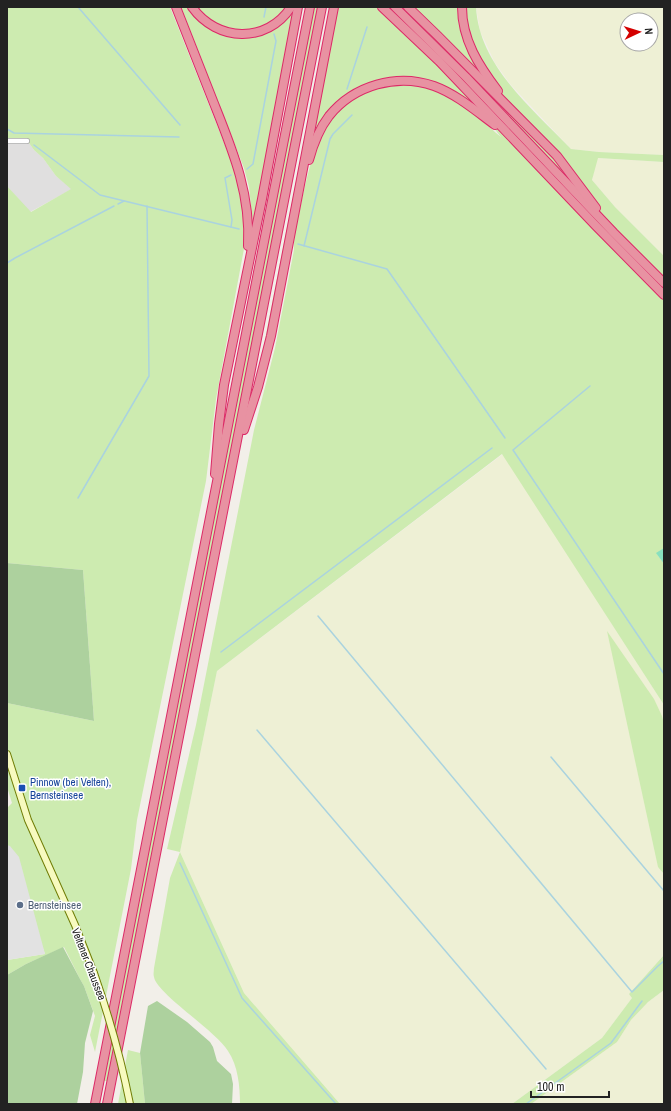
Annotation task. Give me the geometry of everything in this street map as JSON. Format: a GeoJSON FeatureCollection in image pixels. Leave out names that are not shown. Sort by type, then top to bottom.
{"type":"FeatureCollection","features":[{"type":"Feature","properties":{"kind":"highway"},"geometry":{"type":"LineString","coordinates":[[176,7],[238,163],[244,190],[248,217],[248,239],[239,312]]}},
{"type":"Feature","properties":{"kind":"highway"},"geometry":{"type":"LineString","coordinates":[[192,7],[202,19],[214,27],[238,34],[252,33],[270,27],[281,19],[291,7]]}},
{"type":"Feature","properties":{"kind":"highway"},"geometry":{"type":"LineString","coordinates":[[212,508],[221,404],[298,7]]}},
{"type":"Feature","properties":{"kind":"highway"},"geometry":{"type":"LineString","coordinates":[[95,1104],[310,7]]}},
{"type":"Feature","properties":{"kind":"highway"},"geometry":{"type":"LineString","coordinates":[[107,1104],[322,7]]}},
{"type":"Feature","properties":{"kind":"highway"},"geometry":{"type":"LineString","coordinates":[[234,457],[262,374],[271,336],[300,178],[334,7]]}},
{"type":"Feature","properties":{"kind":"highway"},"geometry":{"type":"LineString","coordinates":[[382,7],[439,61],[664,295]]}},
{"type":"Feature","properties":{"kind":"highway"},"geometry":{"type":"LineString","coordinates":[[395,7],[436,46],[614,233],[664,283]]}},
{"type":"Feature","properties":{"kind":"highway"},"geometry":{"type":"LineString","coordinates":[[408,7],[560,160],[614,233]]}},
{"type":"Feature","properties":{"kind":"highway"},"geometry":{"type":"LineString","coordinates":[[462,7],[462,16],[467,40],[476,60],[512,111]]}},
{"type":"Feature","properties":{"kind":"highway"},"geometry":{"type":"LineString","coordinates":[[293,221],[311,151],[321,129],[329,116],[342,103],[356,93],[372,86],[382,83],[406,81],[425,83],[434,86],[461,100],[512,138]]}},
{"type":"Feature","properties":{"kind":"main road","name":"Veltener Chaussee"},"geometry":{"type":"LineString","coordinates":[[7,754],[24,810],[75,925],[94,973],[108,1013],[130,1104]]}},
{"type":"Feature","properties":{"kind":"street"},"geometry":{"type":"LineString","coordinates":[[7,140],[27,141]]}},
{"type":"Feature","properties":{"kind":"shaded area"},"geometry":{"type":"Polygon","coordinates":[[[7,138],[27,140],[56,176],[72,189],[30,212],[7,186],[7,138]]]}},
{"type":"Feature","properties":{"kind":"shaded area","name":"Bernsteinsee"},"geometry":{"type":"Polygon","coordinates":[[[7,845],[10,846],[19,857],[45,954],[7,960],[7,845]]]}},
{"type":"Feature","properties":{"kind":"green space"},"geometry":{"type":"Polygon","coordinates":[[[7,7],[170,7],[236,173],[242,199],[246,238],[216,399],[206,481],[137,820],[131,869],[95,1052],[90,1035],[95,1016],[84,986],[64,947],[26,964],[7,975],[7,960],[45,954],[7,845],[7,808],[12,803],[7,787],[7,703],[94,721],[83,570],[7,563],[7,186],[31,212],[71,189],[56,176],[27,140],[7,138],[7,7]]]}},
{"type":"Feature","properties":{"kind":"green space"},"geometry":{"type":"Polygon","coordinates":[[[181,7],[188,7],[200,21],[215,31],[232,36],[251,37],[295,7],[253,225],[249,187],[244,168],[181,7]]]}},
{"type":"Feature","properties":{"kind":"green space"},"geometry":{"type":"Polygon","coordinates":[[[196,7],[287,7],[279,16],[259,27],[248,30],[236,30],[214,24],[204,17],[196,7]]]}},
{"type":"Feature","properties":{"kind":"green space"},"geometry":{"type":"Polygon","coordinates":[[[314,7],[318,7],[107,1081],[104,1081],[314,7]]]}},
{"type":"Feature","properties":{"kind":"green space"},"geometry":{"type":"Polygon","coordinates":[[[330,7],[265,350],[262,356],[263,350],[330,7]]]}},
{"type":"Feature","properties":{"kind":"green space"},"geometry":{"type":"Polygon","coordinates":[[[337,7],[476,7],[479,28],[497,67],[525,102],[571,149],[664,155],[664,162],[598,158],[592,180],[615,207],[664,256],[664,548],[657,554],[664,564],[664,705],[502,454],[217,671],[180,852],[167,849],[196,725],[254,430],[275,348],[294,250],[295,231],[312,158],[321,135],[329,121],[352,99],[381,87],[413,85],[429,88],[455,100],[479,117],[501,137],[479,110],[466,100],[436,84],[407,78],[377,81],[350,93],[338,102],[328,113],[309,145],[337,7]]]}},
{"type":"Feature","properties":{"kind":"green space"},"geometry":{"type":"Polygon","coordinates":[[[476,7],[664,7],[664,155],[571,149],[511,85],[495,63],[480,31],[476,7]]]}},
{"type":"Feature","properties":{"kind":"green space"},"geometry":{"type":"Polygon","coordinates":[[[597,158],[664,162],[664,256],[615,207],[592,180],[597,158]]]}},
{"type":"Feature","properties":{"kind":"green space"},"geometry":{"type":"Polygon","coordinates":[[[503,454],[664,705],[664,955],[629,994],[633,997],[602,1038],[512,1104],[340,1104],[244,993],[180,852],[217,671],[503,454]]]}},
{"type":"Feature","properties":{"kind":"green space"},"geometry":{"type":"Polygon","coordinates":[[[664,548],[664,564],[656,553],[664,548]]]}},
{"type":"Feature","properties":{"kind":"green space"},"geometry":{"type":"Polygon","coordinates":[[[7,563],[83,570],[94,721],[7,703],[7,563]]]}},
{"type":"Feature","properties":{"kind":"green space"},"geometry":{"type":"Polygon","coordinates":[[[607,631],[654,699],[664,724],[664,874],[658,867],[607,631]]]}},
{"type":"Feature","properties":{"kind":"green space"},"geometry":{"type":"Polygon","coordinates":[[[180,852],[244,993],[340,1104],[240,1104],[238,1076],[228,1051],[221,1042],[165,993],[158,984],[154,976],[154,968],[170,878],[180,852]]]}},
{"type":"Feature","properties":{"kind":"green space"},"geometry":{"type":"Polygon","coordinates":[[[63,947],[84,986],[93,1011],[85,1043],[83,1072],[77,1104],[7,1104],[7,975],[26,964],[63,947]]]}},
{"type":"Feature","properties":{"kind":"green space"},"geometry":{"type":"Polygon","coordinates":[[[664,955],[664,990],[648,1002],[631,1020],[617,1042],[531,1104],[512,1104],[602,1038],[632,998],[629,994],[664,955]]]}},
{"type":"Feature","properties":{"kind":"green space"},"geometry":{"type":"Polygon","coordinates":[[[664,990],[664,1104],[531,1104],[617,1042],[631,1020],[648,1002],[664,990]]]}},
{"type":"Feature","properties":{"kind":"green space"},"geometry":{"type":"Polygon","coordinates":[[[157,1001],[187,1022],[210,1042],[217,1061],[231,1074],[233,1084],[232,1104],[145,1104],[140,1053],[148,1006],[157,1001]]]}},
{"type":"Feature","properties":{"kind":"green space"},"geometry":{"type":"Polygon","coordinates":[[[128,1050],[140,1053],[145,1104],[118,1104],[128,1050]]]}},
{"type":"Feature","properties":{"kind":"waterway"},"geometry":{"type":"LineString","coordinates":[[78,7],[180,125]]}},
{"type":"Feature","properties":{"kind":"waterway"},"geometry":{"type":"LineString","coordinates":[[264,17],[266,7]]}},
{"type":"Feature","properties":{"kind":"waterway"},"geometry":{"type":"LineString","coordinates":[[347,89],[367,27]]}},
{"type":"Feature","properties":{"kind":"waterway"},"geometry":{"type":"LineString","coordinates":[[247,169],[253,164],[276,41],[274,34]]}},
{"type":"Feature","properties":{"kind":"waterway"},"geometry":{"type":"LineString","coordinates":[[304,246],[330,139],[352,115]]}},
{"type":"Feature","properties":{"kind":"waterway"},"geometry":{"type":"LineString","coordinates":[[7,129],[14,133],[179,137]]}},
{"type":"Feature","properties":{"kind":"waterway"},"geometry":{"type":"LineString","coordinates":[[34,145],[100,195],[239,229]]}},
{"type":"Feature","properties":{"kind":"waterway"},"geometry":{"type":"LineString","coordinates":[[231,175],[225,178],[232,220],[231,227]]}},
{"type":"Feature","properties":{"kind":"waterway"},"geometry":{"type":"LineString","coordinates":[[118,204],[124,201]]}},
{"type":"Feature","properties":{"kind":"waterway"},"geometry":{"type":"LineString","coordinates":[[7,263],[114,206]]}},
{"type":"Feature","properties":{"kind":"waterway"},"geometry":{"type":"LineString","coordinates":[[78,498],[149,376],[147,206]]}},
{"type":"Feature","properties":{"kind":"waterway"},"geometry":{"type":"LineString","coordinates":[[298,244],[387,269],[505,438]]}},
{"type":"Feature","properties":{"kind":"waterway"},"geometry":{"type":"LineString","coordinates":[[590,386],[513,450],[664,674]]}},
{"type":"Feature","properties":{"kind":"waterway"},"geometry":{"type":"LineString","coordinates":[[221,652],[492,448]]}},
{"type":"Feature","properties":{"kind":"waterway"},"geometry":{"type":"LineString","coordinates":[[318,616],[632,992],[664,961]]}},
{"type":"Feature","properties":{"kind":"waterway"},"geometry":{"type":"LineString","coordinates":[[257,730],[546,1069]]}},
{"type":"Feature","properties":{"kind":"waterway"},"geometry":{"type":"LineString","coordinates":[[551,757],[664,891]]}},
{"type":"Feature","properties":{"kind":"waterway"},"geometry":{"type":"LineString","coordinates":[[180,863],[242,998],[336,1104]]}},
{"type":"Feature","properties":{"kind":"waterway"},"geometry":{"type":"LineString","coordinates":[[526,1104],[611,1043],[642,1001]]}},
{"type":"Feature","properties":{"kind":"place","name":"Pinnow (bei Velten), Bernsteinsee"},"geometry":{"type":"Point","coordinates":[22,788]}},
{"type":"Feature","properties":{"kind":"place","name":"Bernsteinsee"},"geometry":{"type":"Point","coordinates":[20,905]}}]}
